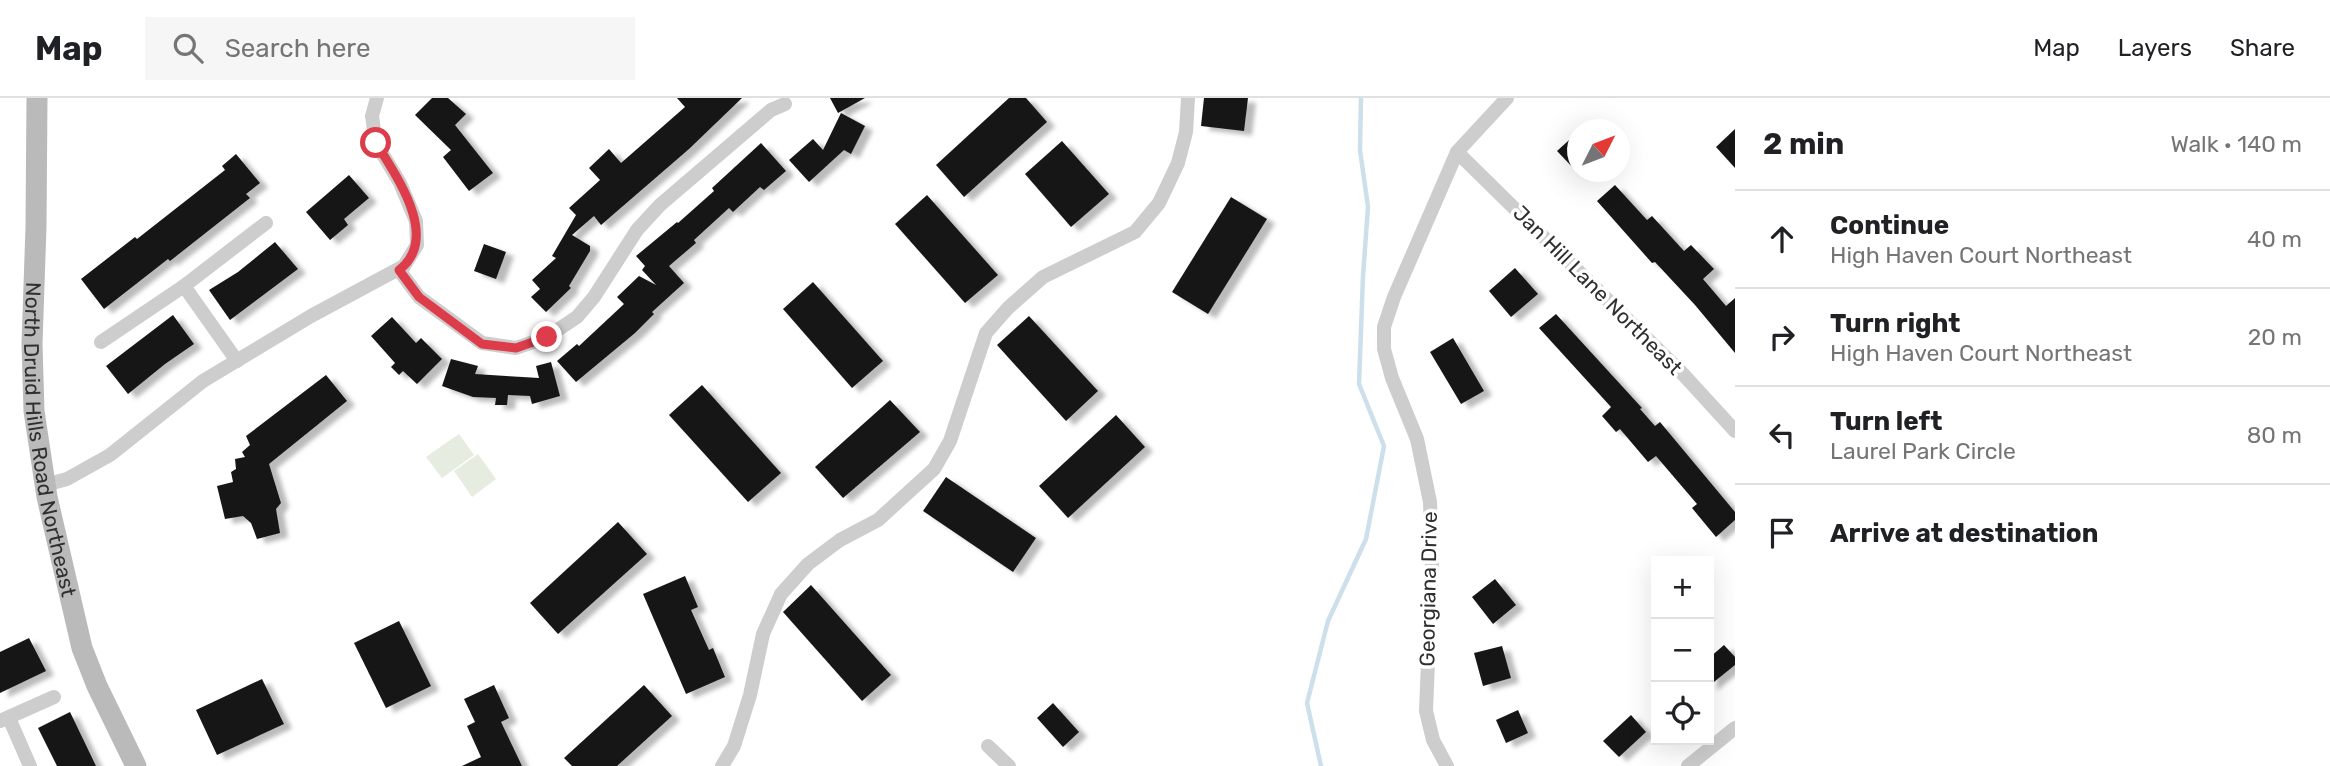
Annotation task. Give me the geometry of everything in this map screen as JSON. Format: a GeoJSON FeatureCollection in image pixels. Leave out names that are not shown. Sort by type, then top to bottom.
{"type":"FeatureCollection","features":[{"type":"Feature","properties":{"kind":"main road","name":"North Druid Hills Road Northeast"},"geometry":{"type":"LineString","coordinates":[[37,98],[32,344],[34,411],[45,485],[82,648],[97,686],[136,766]]}},
{"type":"Feature","properties":{"kind":"street"},"geometry":{"type":"LineString","coordinates":[[45,485],[67,479],[110,455],[203,381],[310,316],[404,266],[417,245],[416,221],[400,183],[376,143],[372,116],[377,98]]}},
{"type":"Feature","properties":{"kind":"street"},"geometry":{"type":"LineString","coordinates":[[722,766],[734,746],[750,695],[763,634],[781,594],[808,564],[840,540],[878,520],[934,469],[950,440],[986,333],[1008,308],[1043,277],[1135,232],[1159,203],[1178,163],[1186,132],[1188,98]]}},
{"type":"Feature","properties":{"kind":"street"},"geometry":{"type":"LineString","coordinates":[[1457,152],[1507,98]]}},
{"type":"Feature","properties":{"kind":"street"},"geometry":{"type":"LineString","coordinates":[[399,270],[419,297],[482,344],[516,348],[547,337],[577,317],[594,298],[637,230],[660,205],[771,110],[785,104]]}},
{"type":"Feature","properties":{"kind":"street","name":"Georgiana Drive"},"geometry":{"type":"LineString","coordinates":[[1447,766],[1430,732],[1426,711],[1432,563],[1430,502],[1417,439],[1392,378],[1384,349],[1384,327],[1394,297],[1457,152]]}},
{"type":"Feature","properties":{"kind":"street","name":"Jan Hill Lane Northeast"},"geometry":{"type":"LineString","coordinates":[[1457,152],[1682,373],[1735,431]]}},
{"type":"Feature","properties":{"kind":"street"},"geometry":{"type":"LineString","coordinates":[[101,342],[184,286],[266,223]]}},
{"type":"Feature","properties":{"kind":"street"},"geometry":{"type":"LineString","coordinates":[[184,286],[237,361]]}},
{"type":"Feature","properties":{"kind":"street"},"geometry":{"type":"LineString","coordinates":[[30,766],[4,720],[54,697]]}},
{"type":"Feature","properties":{"kind":"street"},"geometry":{"type":"LineString","coordinates":[[1688,766],[1735,728]]}},
{"type":"Feature","properties":{"kind":"street"},"geometry":{"type":"LineString","coordinates":[[988,746],[1009,766]]}},
{"type":"Feature","properties":{"kind":"shaded area"},"geometry":{"type":"Polygon","coordinates":[[[459,434],[474,455],[442,478],[426,457],[459,434]]]}},
{"type":"Feature","properties":{"kind":"shaded area"},"geometry":{"type":"Polygon","coordinates":[[[478,454],[496,479],[472,497],[454,471],[478,454]]]}},
{"type":"Feature","properties":{"kind":"building"},"geometry":{"type":"Polygon","coordinates":[[[432,98],[448,98],[466,114],[455,125],[493,173],[469,191],[443,157],[451,150],[415,115],[432,98]]]}},
{"type":"Feature","properties":{"kind":"building"},"geometry":{"type":"Polygon","coordinates":[[[677,98],[742,98],[689,149],[601,225],[594,216],[572,235],[590,246],[590,251],[569,286],[571,288],[546,312],[531,297],[540,289],[532,280],[556,258],[552,256],[576,215],[569,208],[600,180],[589,168],[609,149],[621,163],[685,107],[677,98]]]}},
{"type":"Feature","properties":{"kind":"building"},"geometry":{"type":"Polygon","coordinates":[[[830,98],[865,98],[838,113],[830,98]]]}},
{"type":"Feature","properties":{"kind":"building"},"geometry":{"type":"Polygon","coordinates":[[[1009,98],[1026,98],[1047,122],[964,197],[936,165],[1009,98]]]}},
{"type":"Feature","properties":{"kind":"building"},"geometry":{"type":"Polygon","coordinates":[[[1204,98],[1248,98],[1244,131],[1201,126],[1204,98]]]}},
{"type":"Feature","properties":{"kind":"building"},"geometry":{"type":"Polygon","coordinates":[[[841,113],[865,126],[851,154],[844,150],[809,182],[789,160],[813,139],[823,150],[841,113]]]}},
{"type":"Feature","properties":{"kind":"building"},"geometry":{"type":"Polygon","coordinates":[[[1735,129],[1735,168],[1716,147],[1735,129]]]}},
{"type":"Feature","properties":{"kind":"building"},"geometry":{"type":"Polygon","coordinates":[[[1062,141],[1109,194],[1071,227],[1025,174],[1062,141]]]}},
{"type":"Feature","properties":{"kind":"building"},"geometry":{"type":"Polygon","coordinates":[[[1567,142],[1567,161],[1557,151],[1567,142]]]}},
{"type":"Feature","properties":{"kind":"building"},"geometry":{"type":"Polygon","coordinates":[[[761,143],[786,171],[764,190],[760,187],[733,212],[729,208],[694,240],[696,243],[669,266],[684,283],[652,312],[654,314],[635,333],[576,382],[557,361],[577,344],[579,346],[624,304],[617,297],[639,276],[656,285],[642,270],[645,266],[636,256],[714,191],[712,188],[761,143]]]}},
{"type":"Feature","properties":{"kind":"building"},"geometry":{"type":"Polygon","coordinates":[[[236,154],[260,183],[246,194],[250,198],[104,309],[81,279],[225,170],[222,166],[236,154]]]}},
{"type":"Feature","properties":{"kind":"building"},"geometry":{"type":"Polygon","coordinates":[[[349,175],[369,198],[344,219],[348,225],[330,240],[306,212],[349,175]]]}},
{"type":"Feature","properties":{"kind":"building"},"geometry":{"type":"Polygon","coordinates":[[[1615,185],[1647,220],[1652,216],[1684,251],[1691,245],[1714,269],[1703,279],[1726,306],[1735,298],[1735,353],[1695,305],[1655,262],[1652,263],[1597,201],[1615,185]]]}},
{"type":"Feature","properties":{"kind":"building"},"geometry":{"type":"Polygon","coordinates":[[[927,195],[998,275],[965,303],[895,224],[927,195]]]}},
{"type":"Feature","properties":{"kind":"building"},"geometry":{"type":"Polygon","coordinates":[[[1231,197],[1267,219],[1208,314],[1172,292],[1231,197]]]}},
{"type":"Feature","properties":{"kind":"building"},"geometry":{"type":"Polygon","coordinates":[[[275,242],[298,269],[230,320],[209,290],[238,272],[275,242]]]}},
{"type":"Feature","properties":{"kind":"building"},"geometry":{"type":"Polygon","coordinates":[[[484,244],[506,252],[496,279],[474,271],[484,244]]]}},
{"type":"Feature","properties":{"kind":"building"},"geometry":{"type":"Polygon","coordinates":[[[1515,268],[1538,294],[1511,317],[1489,291],[1515,268]]]}},
{"type":"Feature","properties":{"kind":"building"},"geometry":{"type":"Polygon","coordinates":[[[813,282],[883,361],[852,388],[783,309],[813,282]]]}},
{"type":"Feature","properties":{"kind":"building"},"geometry":{"type":"Polygon","coordinates":[[[1556,314],[1642,408],[1640,409],[1655,426],[1660,422],[1735,512],[1735,520],[1716,537],[1692,508],[1697,504],[1656,456],[1648,462],[1620,429],[1616,432],[1602,416],[1611,407],[1539,328],[1556,314]]]}},
{"type":"Feature","properties":{"kind":"building"},"geometry":{"type":"Polygon","coordinates":[[[173,315],[194,344],[128,394],[106,366],[173,315]]]}},
{"type":"Feature","properties":{"kind":"building"},"geometry":{"type":"Polygon","coordinates":[[[1029,316],[1098,391],[1066,421],[997,345],[1029,316]]]}},
{"type":"Feature","properties":{"kind":"building"},"geometry":{"type":"Polygon","coordinates":[[[392,317],[416,343],[421,338],[442,359],[417,384],[403,371],[399,375],[391,367],[395,363],[371,336],[392,317]]]}},
{"type":"Feature","properties":{"kind":"building"},"geometry":{"type":"Polygon","coordinates":[[[1453,338],[1484,391],[1461,404],[1430,352],[1453,338]]]}},
{"type":"Feature","properties":{"kind":"building"},"geometry":{"type":"Polygon","coordinates":[[[451,359],[478,366],[475,374],[539,378],[536,366],[551,362],[560,396],[532,404],[530,396],[508,395],[507,405],[495,405],[496,398],[473,397],[442,386],[451,359]]]}},
{"type":"Feature","properties":{"kind":"building"},"geometry":{"type":"Polygon","coordinates":[[[326,375],[347,401],[269,464],[281,503],[276,509],[280,533],[257,539],[251,523],[243,516],[225,519],[217,486],[233,482],[231,472],[236,469],[235,459],[245,457],[242,452],[250,445],[246,436],[326,375]]]}},
{"type":"Feature","properties":{"kind":"building"},"geometry":{"type":"Polygon","coordinates":[[[702,385],[781,473],[748,502],[669,415],[702,385]]]}},
{"type":"Feature","properties":{"kind":"building"},"geometry":{"type":"Polygon","coordinates":[[[890,400],[920,432],[843,498],[815,467],[890,400]]]}},
{"type":"Feature","properties":{"kind":"building"},"geometry":{"type":"Polygon","coordinates":[[[1116,415],[1145,447],[1068,518],[1039,486],[1116,415]]]}},
{"type":"Feature","properties":{"kind":"building"},"geometry":{"type":"Polygon","coordinates":[[[946,477],[1036,538],[1013,572],[923,511],[946,477]]]}},
{"type":"Feature","properties":{"kind":"building"},"geometry":{"type":"Polygon","coordinates":[[[618,522],[647,554],[558,634],[530,603],[618,522]]]}},
{"type":"Feature","properties":{"kind":"building"},"geometry":{"type":"Polygon","coordinates":[[[685,576],[698,607],[691,610],[709,650],[713,648],[725,677],[686,694],[643,594],[685,576]]]}},
{"type":"Feature","properties":{"kind":"building"},"geometry":{"type":"Polygon","coordinates":[[[1495,579],[1516,605],[1493,624],[1472,597],[1495,579]]]}},
{"type":"Feature","properties":{"kind":"building"},"geometry":{"type":"Polygon","coordinates":[[[811,585],[891,675],[862,701],[783,612],[811,585]]]}},
{"type":"Feature","properties":{"kind":"building"},"geometry":{"type":"Polygon","coordinates":[[[399,621],[431,686],[386,708],[354,643],[399,621]]]}},
{"type":"Feature","properties":{"kind":"building"},"geometry":{"type":"Polygon","coordinates":[[[29,638],[46,671],[0,693],[0,652],[29,638]]]}},
{"type":"Feature","properties":{"kind":"building"},"geometry":{"type":"Polygon","coordinates":[[[1724,645],[1735,657],[1735,665],[1714,682],[1714,654],[1724,645]]]}},
{"type":"Feature","properties":{"kind":"building"},"geometry":{"type":"Polygon","coordinates":[[[1502,646],[1511,678],[1483,686],[1474,653],[1502,646]]]}},
{"type":"Feature","properties":{"kind":"building"},"geometry":{"type":"Polygon","coordinates":[[[262,679],[284,724],[217,755],[196,710],[262,679]]]}},
{"type":"Feature","properties":{"kind":"building"},"geometry":{"type":"Polygon","coordinates":[[[494,685],[509,718],[501,722],[522,766],[462,766],[481,757],[467,726],[475,722],[464,699],[494,685]]]}},
{"type":"Feature","properties":{"kind":"building"},"geometry":{"type":"Polygon","coordinates":[[[644,685],[672,716],[617,766],[572,766],[564,758],[644,685]]]}},
{"type":"Feature","properties":{"kind":"building"},"geometry":{"type":"Polygon","coordinates":[[[1053,703],[1079,732],[1063,747],[1037,718],[1053,703]]]}},
{"type":"Feature","properties":{"kind":"building"},"geometry":{"type":"Polygon","coordinates":[[[1518,710],[1528,733],[1506,743],[1496,720],[1518,710]]]}},
{"type":"Feature","properties":{"kind":"building"},"geometry":{"type":"Polygon","coordinates":[[[70,712],[96,766],[57,766],[38,728],[70,712]]]}},
{"type":"Feature","properties":{"kind":"building"},"geometry":{"type":"Polygon","coordinates":[[[1631,715],[1646,732],[1619,757],[1603,741],[1631,715]]]}},
{"type":"Feature","properties":{"kind":"waterway"},"geometry":{"type":"LineString","coordinates":[[1321,766],[1307,703],[1328,621],[1366,539],[1384,446],[1359,384],[1368,207],[1360,150],[1361,98]]}},
{"type":"Feature","properties":{"kind":"route"},"geometry":{"type":"LineString","coordinates":[[376,143],[400,183],[416,221],[417,245],[399,270],[419,297],[482,344],[516,348],[547,337]]}}]}
